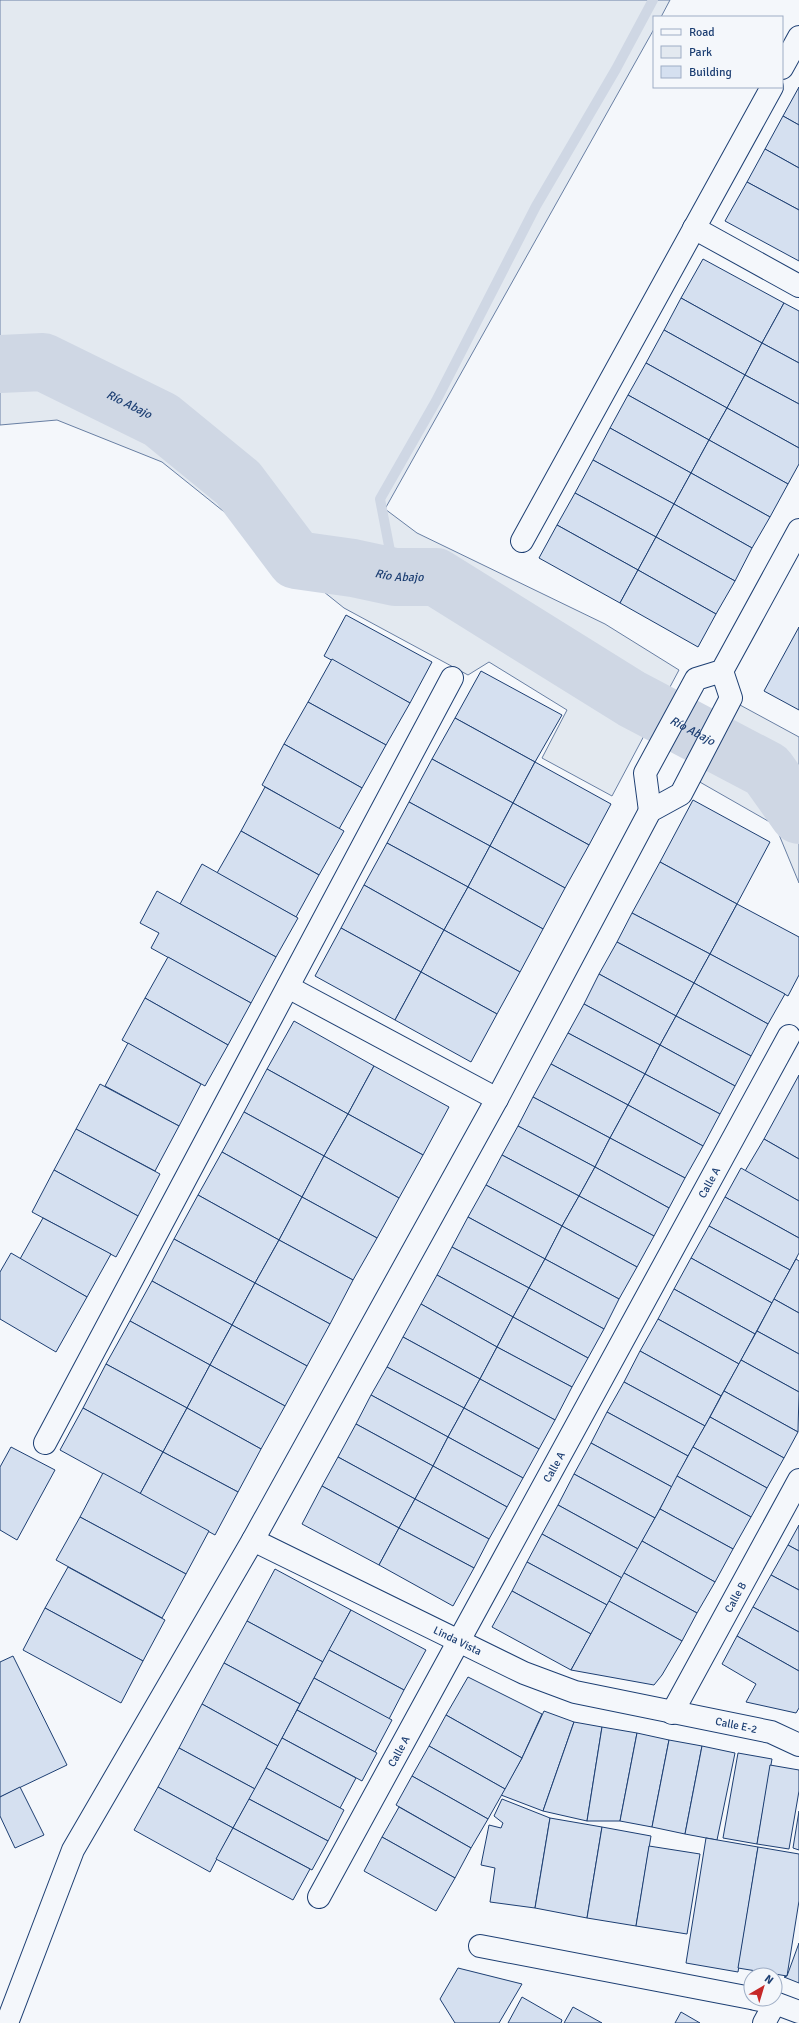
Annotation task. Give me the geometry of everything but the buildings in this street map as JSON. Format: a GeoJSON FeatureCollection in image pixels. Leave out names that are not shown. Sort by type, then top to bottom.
{"type":"FeatureCollection","features":[{"type":"Feature","properties":{"kind":"street"},"geometry":{"type":"LineString","coordinates":[[783,66],[799,37]]}},
{"type":"Feature","properties":{"kind":"street"},"geometry":{"type":"LineString","coordinates":[[522,541],[771,88]]}},
{"type":"Feature","properties":{"kind":"street"},"geometry":{"type":"LineString","coordinates":[[694,228],[799,286]]}},
{"type":"Feature","properties":{"kind":"street"},"geometry":{"type":"LineString","coordinates":[[650,811],[645,773],[696,679],[722,672],[799,530]]}},
{"type":"Feature","properties":{"kind":"street"},"geometry":{"type":"LineString","coordinates":[[8,2023],[72,1850],[253,1540],[498,1099],[650,811],[681,794],[731,698],[722,672]]}},
{"type":"Feature","properties":{"kind":"street"},"geometry":{"type":"LineString","coordinates":[[45,1443],[452,678]]}},
{"type":"Feature","properties":{"kind":"street"},"geometry":{"type":"LineString","coordinates":[[288,987],[498,1099]]}},
{"type":"Feature","properties":{"kind":"street","name":"Calle A"},"geometry":{"type":"LineString","coordinates":[[319,1898],[789,1036]]}},
{"type":"Feature","properties":{"kind":"street","name":"Calle B"},"geometry":{"type":"LineString","coordinates":[[672,1713],[799,1480]]}},
{"type":"Feature","properties":{"kind":"street","name":"Linda Vista"},"geometry":{"type":"LineString","coordinates":[[253,1540],[460,1640],[524,1673],[575,1692],[672,1713]]}},
{"type":"Feature","properties":{"kind":"street","name":"Calle E-2"},"geometry":{"type":"LineString","coordinates":[[672,1713],[771,1732],[799,1745]]}},
{"type":"Feature","properties":{"kind":"street"},"geometry":{"type":"LineString","coordinates":[[480,1946],[743,1996]]}},
{"type":"Feature","properties":{"kind":"street"},"geometry":{"type":"LineString","coordinates":[[764,2023],[765,2007]]}},
{"type":"Feature","properties":{"kind":"street"},"geometry":{"type":"LineString","coordinates":[[783,2007],[799,2012]]}},
{"type":"Feature","properties":{"kind":"green space"},"geometry":{"type":"Polygon","coordinates":[[[0,0],[670,0],[662,16],[653,16],[653,31],[385,509],[417,533],[605,624],[679,670],[612,796],[542,758],[567,710],[489,662],[468,675],[344,608],[162,462],[57,420],[0,425],[0,0]]]}},
{"type":"Feature","properties":{"kind":"green space"},"geometry":{"type":"Polygon","coordinates":[[[740,705],[799,737],[799,883],[775,825],[698,781],[740,705]]]}},
{"type":"Feature","properties":{"kind":"waterway"},"geometry":{"type":"LineString","coordinates":[[395,577],[380,499],[436,401],[536,206],[616,69],[653,0]]}},
{"type":"Feature","properties":{"kind":"waterway","name":"Río Abajo"},"geometry":{"type":"LineString","coordinates":[[0,364],[43,362],[161,420],[238,483],[296,560],[353,568],[395,577],[436,577],[632,699],[767,770],[799,815]]}}]}
